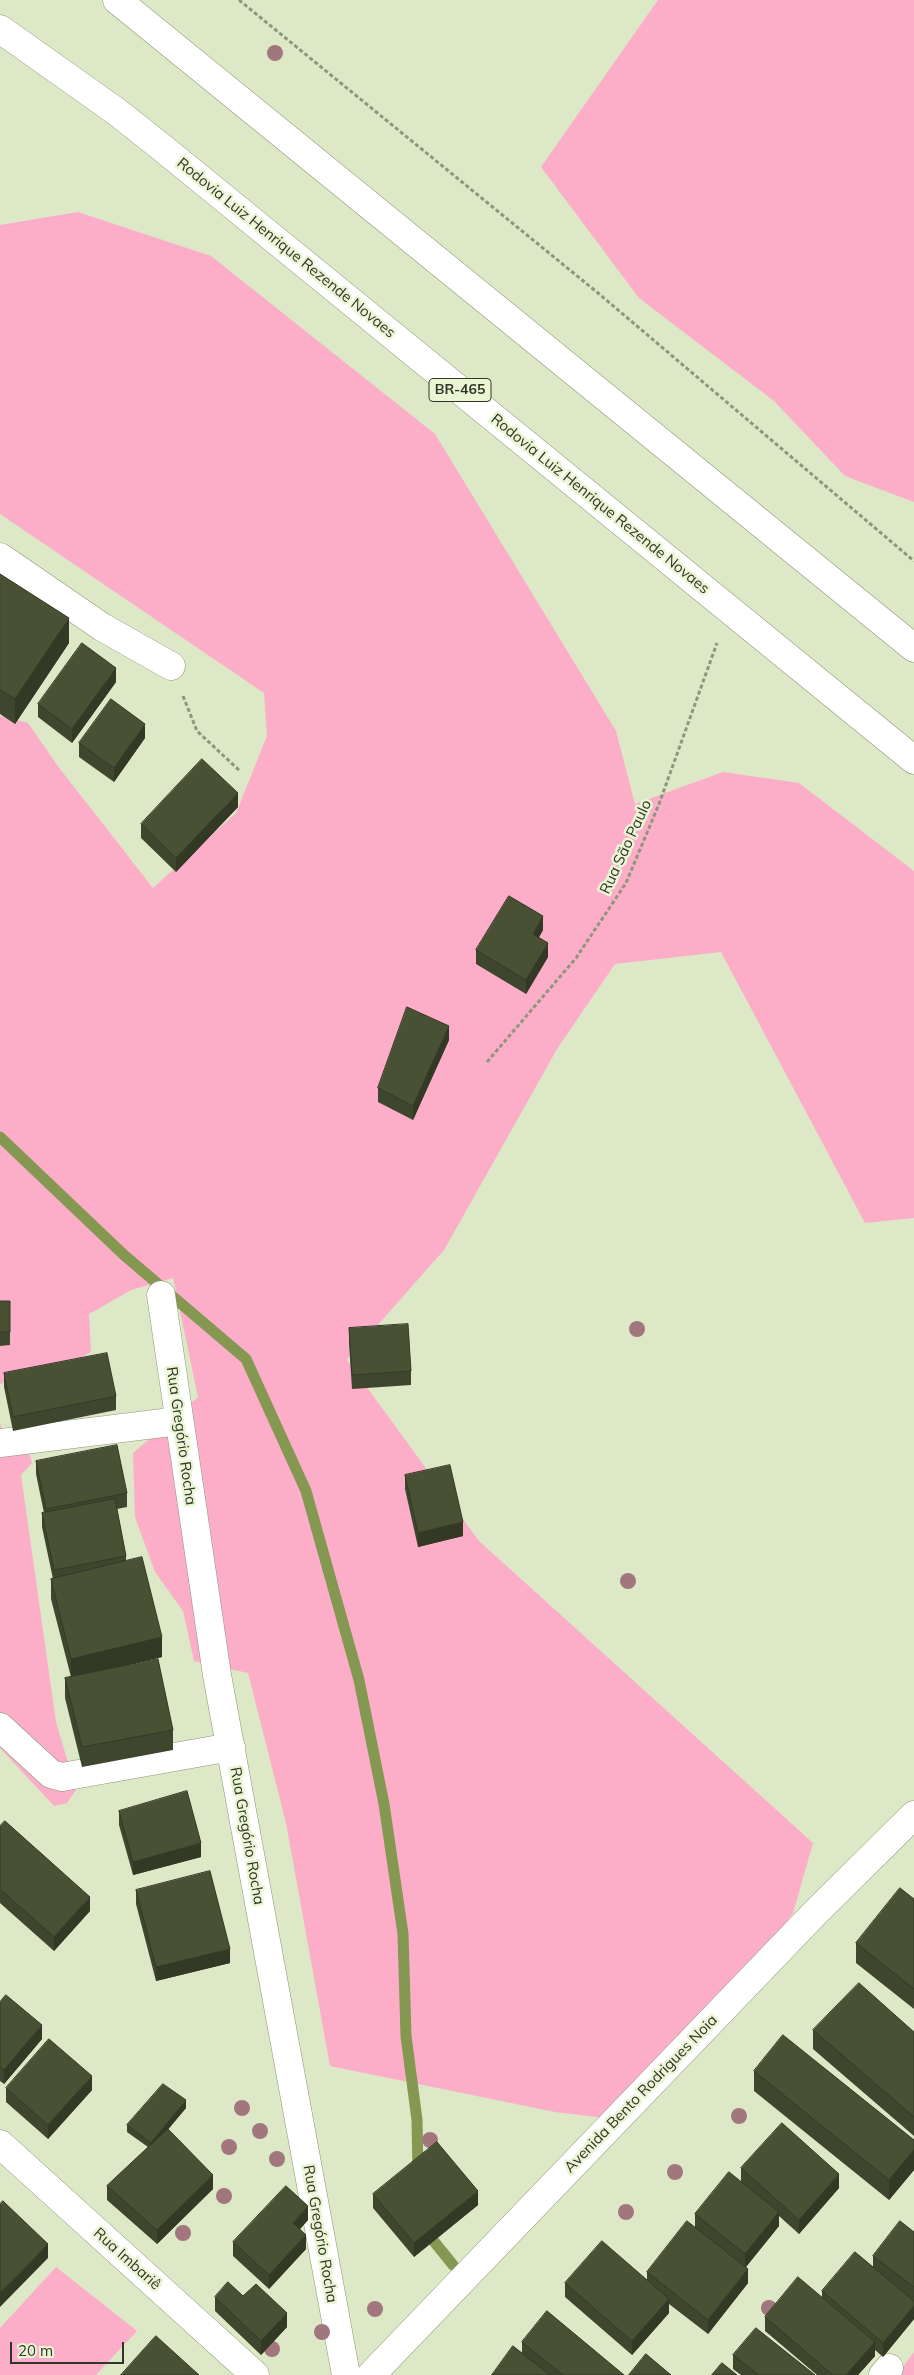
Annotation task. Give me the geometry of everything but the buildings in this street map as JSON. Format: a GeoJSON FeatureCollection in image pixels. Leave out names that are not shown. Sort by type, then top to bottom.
{"type":"FeatureCollection","features":[{"type":"Feature","properties":{"kind":"main road"},"geometry":{"type":"LineString","coordinates":[[117,0],[914,648]]}},
{"type":"Feature","properties":{"kind":"main road","name":"Rodovia Luiz Henrique Rezende Novaes"},"geometry":{"type":"LineString","coordinates":[[0,29],[117,112],[168,152],[914,760]]}},
{"type":"Feature","properties":{"kind":"main road"},"geometry":{"type":"LineString","coordinates":[[0,556],[102,627],[171,666]]}},
{"type":"Feature","properties":{"kind":"main road","name":"Rua Gregório Rocha"},"geometry":{"type":"LineString","coordinates":[[161,1295],[217,1675],[346,2375]]}},
{"type":"Feature","properties":{"kind":"main road"},"geometry":{"type":"LineString","coordinates":[[0,1443],[179,1421]]}},
{"type":"Feature","properties":{"kind":"main road"},"geometry":{"type":"LineString","coordinates":[[0,1727],[51,1774],[62,1777],[231,1747]]}},
{"type":"Feature","properties":{"kind":"main road","name":"Avenida Bento Rodrigues Noia"},"geometry":{"type":"LineString","coordinates":[[371,2375],[816,1913],[914,1817]]}},
{"type":"Feature","properties":{"kind":"main road","name":"Rua Imbariê"},"geometry":{"type":"LineString","coordinates":[[0,2144],[255,2375]]}},
{"type":"Feature","properties":{"kind":"path"},"geometry":{"type":"LineString","coordinates":[[239,0],[598,293],[914,561]]}},
{"type":"Feature","properties":{"kind":"path","name":"Rua São Paulo"},"geometry":{"type":"LineString","coordinates":[[487,1062],[576,958],[626,883],[660,804],[728,609]]}},
{"type":"Feature","properties":{"kind":"path"},"geometry":{"type":"LineString","coordinates":[[171,666],[197,731],[240,771]]}},
{"type":"Feature","properties":{"kind":"shaded area"},"geometry":{"type":"Polygon","coordinates":[[[658,0],[914,0],[914,502],[845,476],[774,401],[639,298],[541,167],[658,0]]]}},
{"type":"Feature","properties":{"kind":"shaded area"},"geometry":{"type":"Polygon","coordinates":[[[78,212],[211,256],[435,434],[616,731],[635,804],[723,772],[799,783],[914,871],[914,1218],[865,1223],[721,952],[615,964],[557,1049],[444,1250],[347,1360],[479,1541],[813,1843],[793,1913],[753,1967],[605,2118],[555,2112],[330,2066],[286,1823],[248,1673],[194,1661],[183,1611],[155,1572],[135,1517],[133,1453],[198,1397],[173,1278],[131,1290],[89,1314],[91,1352],[72,1363],[0,1384],[0,716],[28,723],[60,769],[153,888],[236,813],[267,736],[264,693],[0,514],[0,225],[78,212]]]}},
{"type":"Feature","properties":{"kind":"shaded area"},"geometry":{"type":"Polygon","coordinates":[[[0,1422],[5,1442],[29,1451],[32,1463],[21,1475],[56,1722],[76,1790],[67,1803],[54,1806],[0,1748],[0,1422]]]}},
{"type":"Feature","properties":{"kind":"shaded area"},"geometry":{"type":"Polygon","coordinates":[[[56,2267],[137,2331],[96,2375],[0,2375],[0,2328],[56,2267]]]}},
{"type":"Feature","properties":{"kind":"shaded area"},"geometry":{"type":"Polygon","coordinates":[[[914,2352],[914,2375],[897,2375],[914,2352]]]}},
{"type":"Feature","properties":{"kind":"waterway"},"geometry":{"type":"LineString","coordinates":[[0,1137],[124,1255],[246,1359],[306,1491],[359,1680],[384,1804],[403,1934],[406,2036],[417,2120],[418,2173]]}},
{"type":"Feature","properties":{"kind":"waterway"},"geometry":{"type":"LineString","coordinates":[[426,2228],[428,2234],[453,2265]]}}]}
